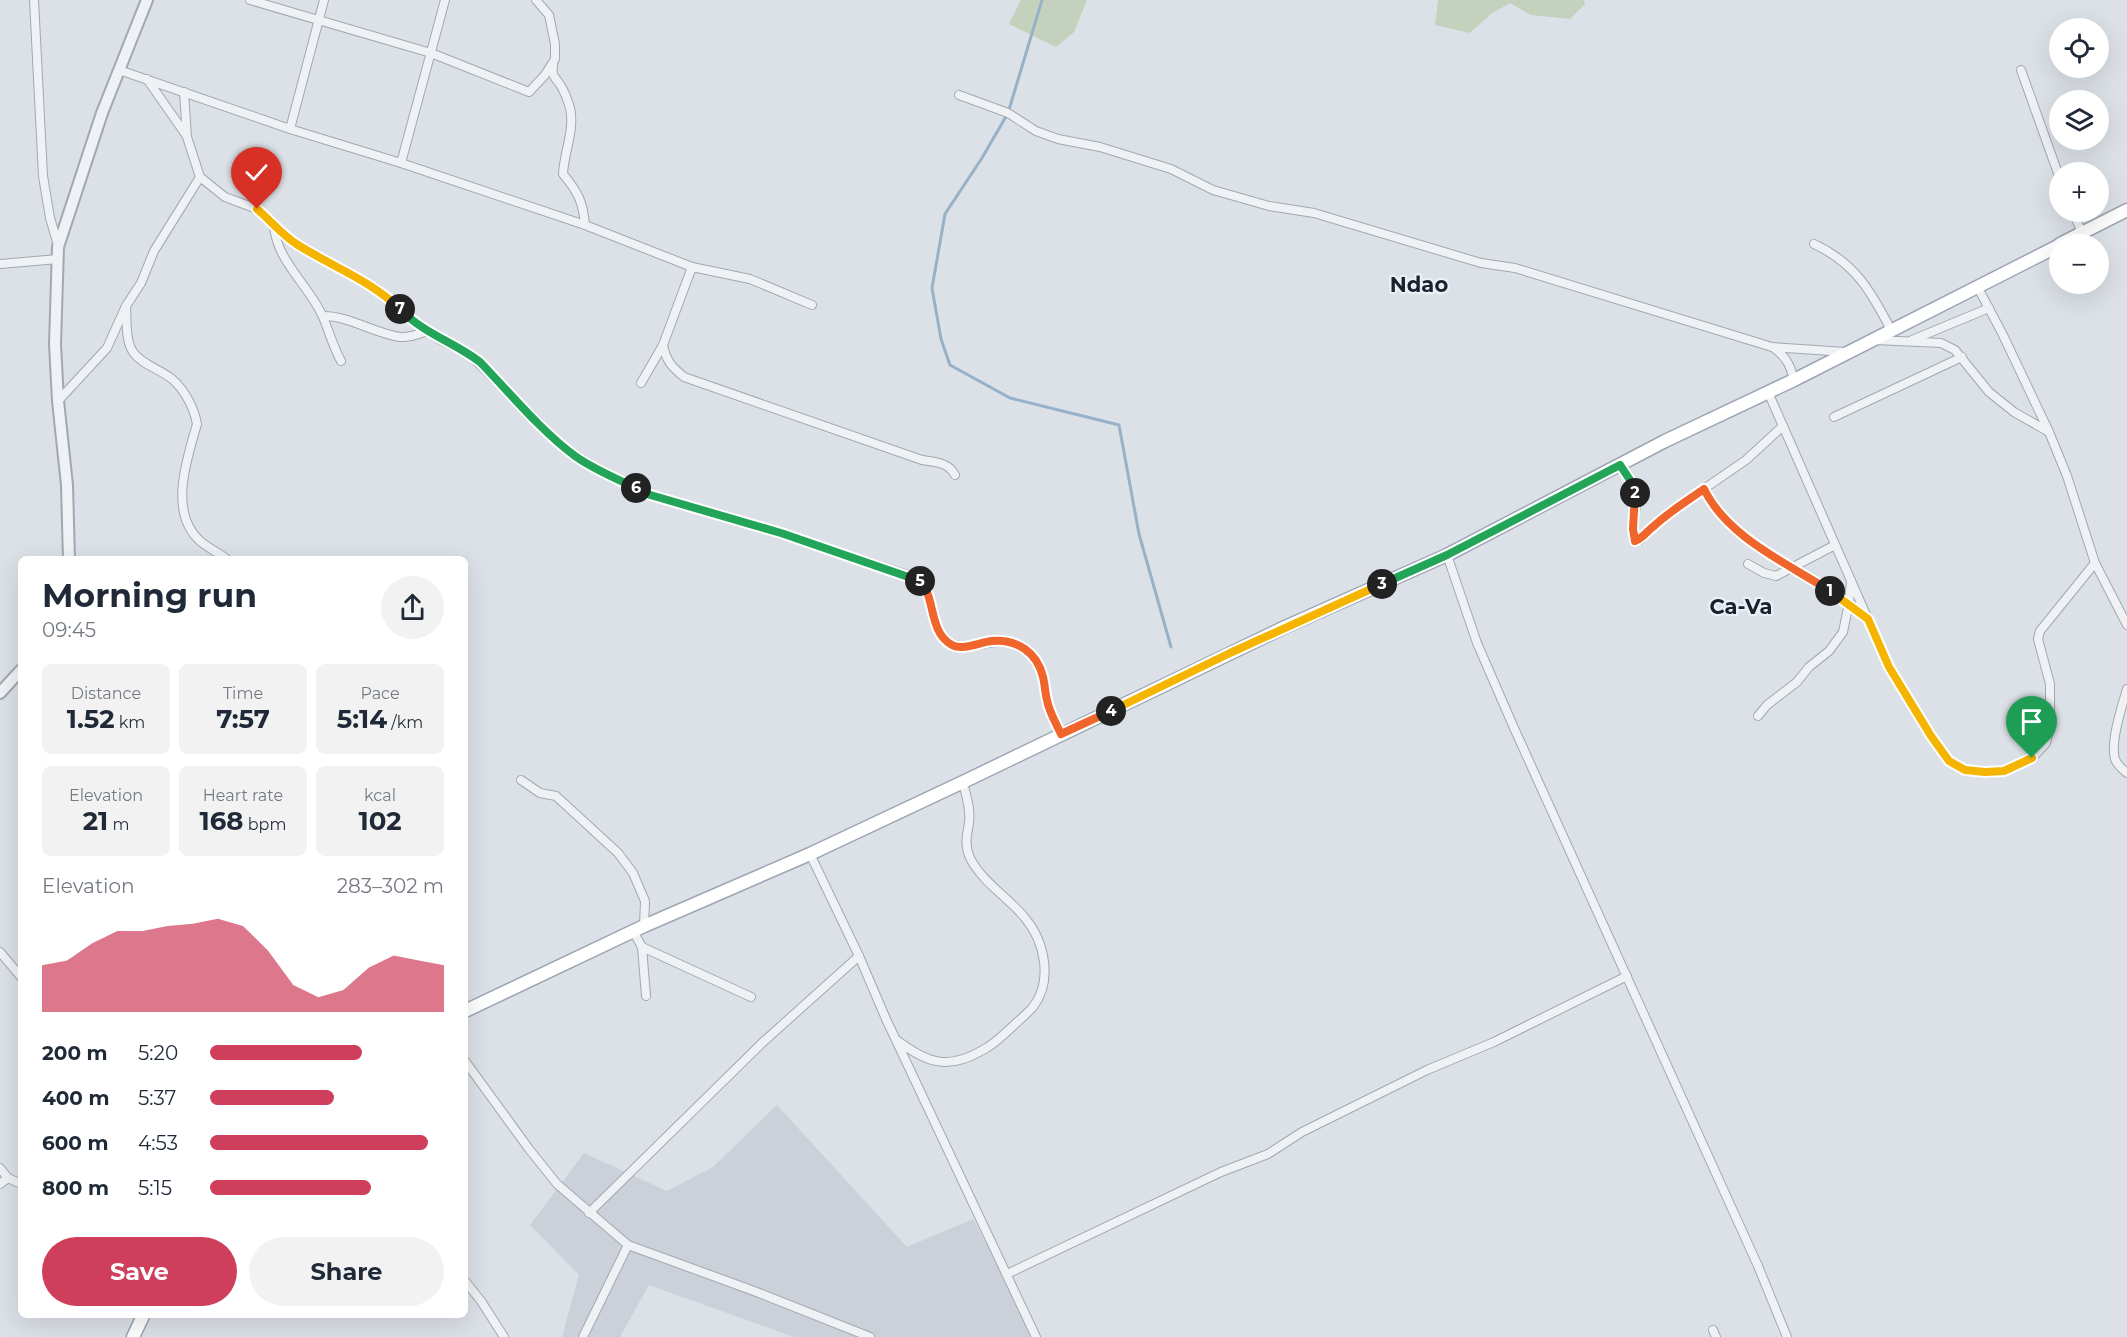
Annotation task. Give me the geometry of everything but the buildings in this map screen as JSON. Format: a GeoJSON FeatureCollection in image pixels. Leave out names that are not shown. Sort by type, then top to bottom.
{"type":"FeatureCollection","features":[{"type":"Feature","properties":{"kind":"main road"},"geometry":{"type":"LineString","coordinates":[[2082,233],[2127,210]]}},
{"type":"Feature","properties":{"kind":"main road"},"geometry":{"type":"LineString","coordinates":[[468,1010],[639,929],[810,854],[1267,636],[1447,555],[1620,465],[1794,380],[2049,250]]}},
{"type":"Feature","properties":{"kind":"main road"},"geometry":{"type":"LineString","coordinates":[[133,1337],[142,1318]]}},
{"type":"Feature","properties":{"kind":"street"},"geometry":{"type":"LineString","coordinates":[[34,0],[43,176],[50,218],[58,247],[55,344],[67,485],[69,556]]}},
{"type":"Feature","properties":{"kind":"street"},"geometry":{"type":"LineString","coordinates":[[58,247],[102,113],[147,0]]}},
{"type":"Feature","properties":{"kind":"street"},"geometry":{"type":"LineString","coordinates":[[250,0],[431,53],[529,92],[545,75],[555,59]]}},
{"type":"Feature","properties":{"kind":"street"},"geometry":{"type":"LineString","coordinates":[[290,129],[324,0]]}},
{"type":"Feature","properties":{"kind":"street"},"geometry":{"type":"LineString","coordinates":[[401,163],[445,0]]}},
{"type":"Feature","properties":{"kind":"street"},"geometry":{"type":"LineString","coordinates":[[536,0],[549,15],[555,44],[552,72],[568,101],[572,115],[562,174],[572,185],[583,205],[585,225]]}},
{"type":"Feature","properties":{"kind":"street"},"geometry":{"type":"LineString","coordinates":[[119,70],[290,129],[401,163],[585,225],[692,267],[750,279],[812,306]]}},
{"type":"Feature","properties":{"kind":"street"},"geometry":{"type":"LineString","coordinates":[[2021,70],[2054,162]]}},
{"type":"Feature","properties":{"kind":"street"},"geometry":{"type":"LineString","coordinates":[[147,79],[187,137]]}},
{"type":"Feature","properties":{"kind":"street"},"geometry":{"type":"LineString","coordinates":[[184,92],[187,137],[200,177],[225,197],[257,209],[282,234],[300,247],[377,289],[427,331],[480,362],[560,444],[592,467],[647,494],[742,521],[917,578],[926,587],[930,610],[945,640],[959,647],[991,641],[1007,641],[1022,646],[1032,654],[1041,669],[1047,702],[1061,734]]}},
{"type":"Feature","properties":{"kind":"street"},"geometry":{"type":"LineString","coordinates":[[959,95],[1008,113],[1036,131],[1058,139],[1100,147],[1171,169],[1213,190],[1269,206],[1314,213],[1481,263],[1515,268],[1772,347],[1848,352]]}},
{"type":"Feature","properties":{"kind":"street"},"geometry":{"type":"LineString","coordinates":[[58,400],[107,348],[126,306],[141,283],[154,251],[200,177]]}},
{"type":"Feature","properties":{"kind":"street"},"geometry":{"type":"LineString","coordinates":[[2077,222],[2082,233]]}},
{"type":"Feature","properties":{"kind":"street"},"geometry":{"type":"LineString","coordinates":[[273,225],[275,240],[282,256],[322,316],[340,361]]}},
{"type":"Feature","properties":{"kind":"street"},"geometry":{"type":"LineString","coordinates":[[1814,244],[1837,256],[1860,277],[1875,299],[1891,330]]}},
{"type":"Feature","properties":{"kind":"street"},"geometry":{"type":"LineString","coordinates":[[0,264],[58,259]]}},
{"type":"Feature","properties":{"kind":"street"},"geometry":{"type":"LineString","coordinates":[[641,383],[663,345],[692,267]]}},
{"type":"Feature","properties":{"kind":"street"},"geometry":{"type":"LineString","coordinates":[[1977,286],[2049,432],[2067,476],[2095,563],[2127,625]]}},
{"type":"Feature","properties":{"kind":"street"},"geometry":{"type":"LineString","coordinates":[[126,306],[128,340],[134,353],[172,379],[184,393],[196,416],[197,424],[183,484],[186,521],[199,540],[222,556]]}},
{"type":"Feature","properties":{"kind":"street"},"geometry":{"type":"LineString","coordinates":[[1911,340],[1989,308]]}},
{"type":"Feature","properties":{"kind":"street"},"geometry":{"type":"LineString","coordinates":[[322,316],[348,320],[400,337],[413,336],[427,331]]}},
{"type":"Feature","properties":{"kind":"street"},"geometry":{"type":"LineString","coordinates":[[1871,340],[1941,343],[1955,350],[1989,392],[2014,412],[2049,432]]}},
{"type":"Feature","properties":{"kind":"street"},"geometry":{"type":"LineString","coordinates":[[663,345],[666,359],[684,376],[900,452],[943,463],[955,474]]}},
{"type":"Feature","properties":{"kind":"street"},"geometry":{"type":"LineString","coordinates":[[1772,347],[1786,358],[1794,380]]}},
{"type":"Feature","properties":{"kind":"street"},"geometry":{"type":"LineString","coordinates":[[1834,417],[1962,357]]}},
{"type":"Feature","properties":{"kind":"street"},"geometry":{"type":"LineString","coordinates":[[1768,392],[1889,667],[1949,761],[1965,770],[2004,771],[2032,758],[2046,743],[2050,725],[2050,684],[2038,639],[2040,631],[2095,563]]}},
{"type":"Feature","properties":{"kind":"street"},"geometry":{"type":"LineString","coordinates":[[1620,465],[1634,486],[1636,497],[1633,529],[1635,541],[1640,540],[1653,526],[1682,504],[1746,460],[1783,426]]}},
{"type":"Feature","properties":{"kind":"street"},"geometry":{"type":"LineString","coordinates":[[1704,489],[1724,519],[1755,544],[1849,603],[1868,619]]}},
{"type":"Feature","properties":{"kind":"street"},"geometry":{"type":"LineString","coordinates":[[1748,564],[1764,573],[1776,576],[1835,545]]}},
{"type":"Feature","properties":{"kind":"street"},"geometry":{"type":"LineString","coordinates":[[1447,555],[1477,643],[1758,1266],[1787,1337]]}},
{"type":"Feature","properties":{"kind":"street"},"geometry":{"type":"LineString","coordinates":[[1758,716],[1767,705],[1797,682],[1809,667],[1829,651],[1843,632],[1851,579]]}},
{"type":"Feature","properties":{"kind":"street"},"geometry":{"type":"LineString","coordinates":[[0,693],[18,673]]}},
{"type":"Feature","properties":{"kind":"street"},"geometry":{"type":"LineString","coordinates":[[2127,689],[2118,719],[2114,755],[2120,768],[2127,773]]}},
{"type":"Feature","properties":{"kind":"street"},"geometry":{"type":"LineString","coordinates":[[521,780],[540,793],[556,796],[618,853],[633,873],[645,901],[639,929],[646,996]]}},
{"type":"Feature","properties":{"kind":"street"},"geometry":{"type":"LineString","coordinates":[[896,1039],[915,1054],[939,1063],[957,1061],[976,1054],[992,1046],[1032,1007],[1041,993],[1045,978],[1041,946],[1027,920],[982,875],[966,849],[965,835],[969,822],[969,803],[963,782]]}},
{"type":"Feature","properties":{"kind":"street"},"geometry":{"type":"LineString","coordinates":[[810,854],[860,956],[896,1039],[1036,1337]]}},
{"type":"Feature","properties":{"kind":"street"},"geometry":{"type":"LineString","coordinates":[[642,947],[751,997]]}},
{"type":"Feature","properties":{"kind":"street"},"geometry":{"type":"LineString","coordinates":[[0,952],[18,973]]}},
{"type":"Feature","properties":{"kind":"street"},"geometry":{"type":"LineString","coordinates":[[589,1213],[762,1042],[860,956]]}},
{"type":"Feature","properties":{"kind":"street"},"geometry":{"type":"LineString","coordinates":[[1007,1274],[1221,1172],[1269,1154],[1302,1132],[1427,1070],[1494,1042],[1627,976]]}},
{"type":"Feature","properties":{"kind":"street"},"geometry":{"type":"LineString","coordinates":[[468,1065],[557,1184],[628,1245],[870,1337]]}},
{"type":"Feature","properties":{"kind":"street"},"geometry":{"type":"LineString","coordinates":[[0,1168],[8,1178],[18,1183]]}},
{"type":"Feature","properties":{"kind":"street"},"geometry":{"type":"LineString","coordinates":[[0,1184],[8,1178]]}},
{"type":"Feature","properties":{"kind":"street"},"geometry":{"type":"LineString","coordinates":[[583,1337],[628,1245]]}},
{"type":"Feature","properties":{"kind":"street"},"geometry":{"type":"LineString","coordinates":[[468,1285],[481,1300],[504,1337]]}},
{"type":"Feature","properties":{"kind":"shaded area"},"geometry":{"type":"Polygon","coordinates":[[[777,1105],[907,1247],[973,1219],[1036,1337],[794,1337],[649,1285],[620,1337],[562,1337],[579,1275],[530,1225],[584,1153],[667,1191],[713,1167],[777,1105]]]}},
{"type":"Feature","properties":{"kind":"green space"},"geometry":{"type":"Polygon","coordinates":[[[1021,0],[1087,0],[1074,32],[1056,47],[1009,24],[1021,0]]]}},
{"type":"Feature","properties":{"kind":"green space"},"geometry":{"type":"Polygon","coordinates":[[[1438,0],[1584,0],[1585,4],[1570,19],[1531,15],[1510,3],[1491,14],[1470,33],[1435,25],[1438,0]]]}},
{"type":"Feature","properties":{"kind":"waterway"},"geometry":{"type":"LineString","coordinates":[[1042,0],[1008,113],[945,214],[932,288],[941,339],[950,365],[1010,398],[1119,425],[1139,534],[1171,647]]}},
{"type":"Feature","properties":{"kind":"district","name":"Ndao"},"geometry":{"type":"Point","coordinates":[1419,284]}},
{"type":"Feature","properties":{"kind":"district","name":"Ca-Va"},"geometry":{"type":"Point","coordinates":[1741,606]}},
{"type":"Feature","properties":{"kind":"route"},"geometry":{"type":"LineString","coordinates":[[257,209],[282,234],[300,247],[360,278],[439,339],[480,362],[560,444],[592,467],[647,494],[781,533],[917,578],[926,587],[930,610],[939,630],[945,640],[953,645],[959,647],[991,641],[1007,641],[1022,646],[1038,662],[1047,702],[1061,734],[1285,627],[1447,555],[1620,465],[1634,486],[1635,541],[1640,540],[1653,526],[1704,489],[1724,519],[1755,544],[1849,603],[1868,619],[1889,667],[1949,761],[1965,770],[1985,772],[2004,771],[2032,758]]}}]}
